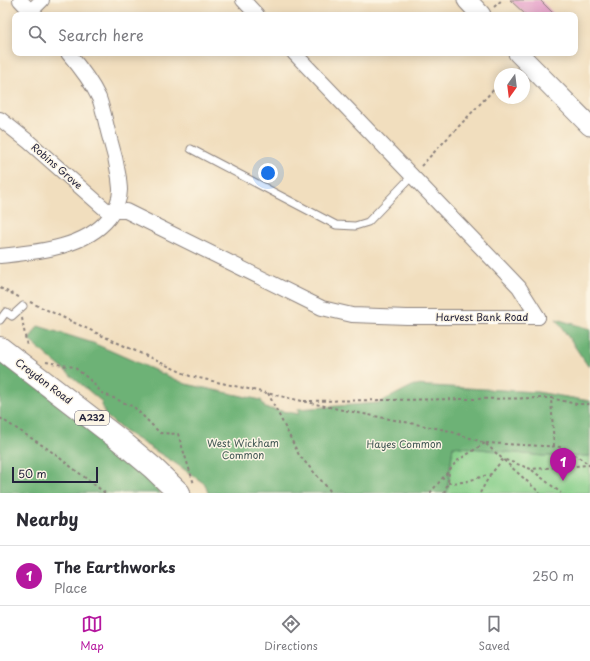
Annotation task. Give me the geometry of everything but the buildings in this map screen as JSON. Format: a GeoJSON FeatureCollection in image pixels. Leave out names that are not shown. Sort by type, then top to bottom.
{"type":"FeatureCollection","features":[{"type":"Feature","properties":{"kind":"highway","name":"Croydon Road"},"geometry":{"type":"LineString","coordinates":[[0,348],[122,441],[153,468],[187,489]]}},
{"type":"Feature","properties":{"kind":"street"},"geometry":{"type":"LineString","coordinates":[[20,0],[31,12]]}},
{"type":"Feature","properties":{"kind":"street"},"geometry":{"type":"LineString","coordinates":[[33,12],[42,0]]}},
{"type":"Feature","properties":{"kind":"street"},"geometry":{"type":"LineString","coordinates":[[243,0],[255,12]]}},
{"type":"Feature","properties":{"kind":"street"},"geometry":{"type":"LineString","coordinates":[[467,0],[478,12]]}},
{"type":"Feature","properties":{"kind":"street"},"geometry":{"type":"LineString","coordinates":[[0,256],[35,252],[72,242],[90,234],[104,224],[114,212],[118,202],[120,190],[116,159],[99,99],[80,66],[71,56]]}},
{"type":"Feature","properties":{"kind":"street","name":"Harvest Bank Road"},"geometry":{"type":"LineString","coordinates":[[114,212],[126,211],[322,308],[352,315],[407,317],[538,317],[519,287],[297,56]]}},
{"type":"Feature","properties":{"kind":"street"},"geometry":{"type":"LineString","coordinates":[[521,56],[590,126]]}},
{"type":"Feature","properties":{"kind":"street","name":"Robins Grove"},"geometry":{"type":"LineString","coordinates":[[0,119],[29,142],[105,209],[114,212]]}},
{"type":"Feature","properties":{"kind":"lane"},"geometry":{"type":"LineString","coordinates":[[191,149],[336,225],[355,226],[368,222],[412,176]]}},
{"type":"Feature","properties":{"kind":"lane"},"geometry":{"type":"LineString","coordinates":[[0,320],[6,312],[12,316],[22,307]]}},
{"type":"Feature","properties":{"kind":"path"},"geometry":{"type":"LineString","coordinates":[[412,176],[494,89]]}},
{"type":"Feature","properties":{"kind":"path"},"geometry":{"type":"LineString","coordinates":[[0,288],[190,376],[300,401],[446,430],[485,443],[563,447],[590,465]]}},
{"type":"Feature","properties":{"kind":"path"},"geometry":{"type":"LineString","coordinates":[[22,307],[28,352]]}},
{"type":"Feature","properties":{"kind":"path"},"geometry":{"type":"LineString","coordinates":[[44,362],[74,367],[89,379],[102,393],[134,407],[160,433],[178,434],[187,489]]}},
{"type":"Feature","properties":{"kind":"path"},"geometry":{"type":"LineString","coordinates":[[268,394],[300,455],[332,493]]}},
{"type":"Feature","properties":{"kind":"path"},"geometry":{"type":"LineString","coordinates":[[300,401],[551,398],[576,404],[590,404]]}},
{"type":"Feature","properties":{"kind":"path"},"geometry":{"type":"LineString","coordinates":[[551,398],[554,447]]}},
{"type":"Feature","properties":{"kind":"path"},"geometry":{"type":"LineString","coordinates":[[0,418],[48,449],[105,493]]}},
{"type":"Feature","properties":{"kind":"path"},"geometry":{"type":"LineString","coordinates":[[485,443],[540,493]]}},
{"type":"Feature","properties":{"kind":"path"},"geometry":{"type":"LineString","coordinates":[[430,493],[456,461],[485,443]]}},
{"type":"Feature","properties":{"kind":"path"},"geometry":{"type":"LineString","coordinates":[[503,459],[532,469],[561,493]]}},
{"type":"Feature","properties":{"kind":"path"},"geometry":{"type":"LineString","coordinates":[[480,493],[490,474],[503,459]]}},
{"type":"Feature","properties":{"kind":"path"},"geometry":{"type":"LineString","coordinates":[[532,469],[590,465]]}},
{"type":"Feature","properties":{"kind":"path"},"geometry":{"type":"LineString","coordinates":[[444,493],[448,483],[449,469]]}},
{"type":"Feature","properties":{"kind":"path"},"geometry":{"type":"LineString","coordinates":[[448,483],[464,482],[490,474]]}},
{"type":"Feature","properties":{"kind":"green space"},"geometry":{"type":"Polygon","coordinates":[[[556,319],[590,329],[590,366],[588,366],[556,319]]]}},
{"type":"Feature","properties":{"kind":"green space","name":"Hayes Common"},"geometry":{"type":"Polygon","coordinates":[[[38,326],[93,343],[186,384],[261,400],[265,408],[299,414],[298,409],[379,403],[414,385],[537,392],[590,401],[590,456],[543,456],[453,446],[447,493],[208,493],[205,484],[124,431],[105,415],[101,401],[29,340],[38,326]]]}},
{"type":"Feature","properties":{"kind":"green space"},"geometry":{"type":"Polygon","coordinates":[[[0,357],[113,445],[161,493],[0,493],[0,357]]]}},
{"type":"Feature","properties":{"kind":"green space"},"geometry":{"type":"Polygon","coordinates":[[[453,446],[543,456],[590,456],[590,493],[447,493],[453,446]]]}},
{"type":"Feature","properties":{"kind":"place","name":"The Earthworks"},"geometry":{"type":"Point","coordinates":[563,481]}},
{"type":"Feature","properties":{"kind":"park label","name":"West Wickham Common"},"geometry":{"type":"Point","coordinates":[243,448]}}]}
